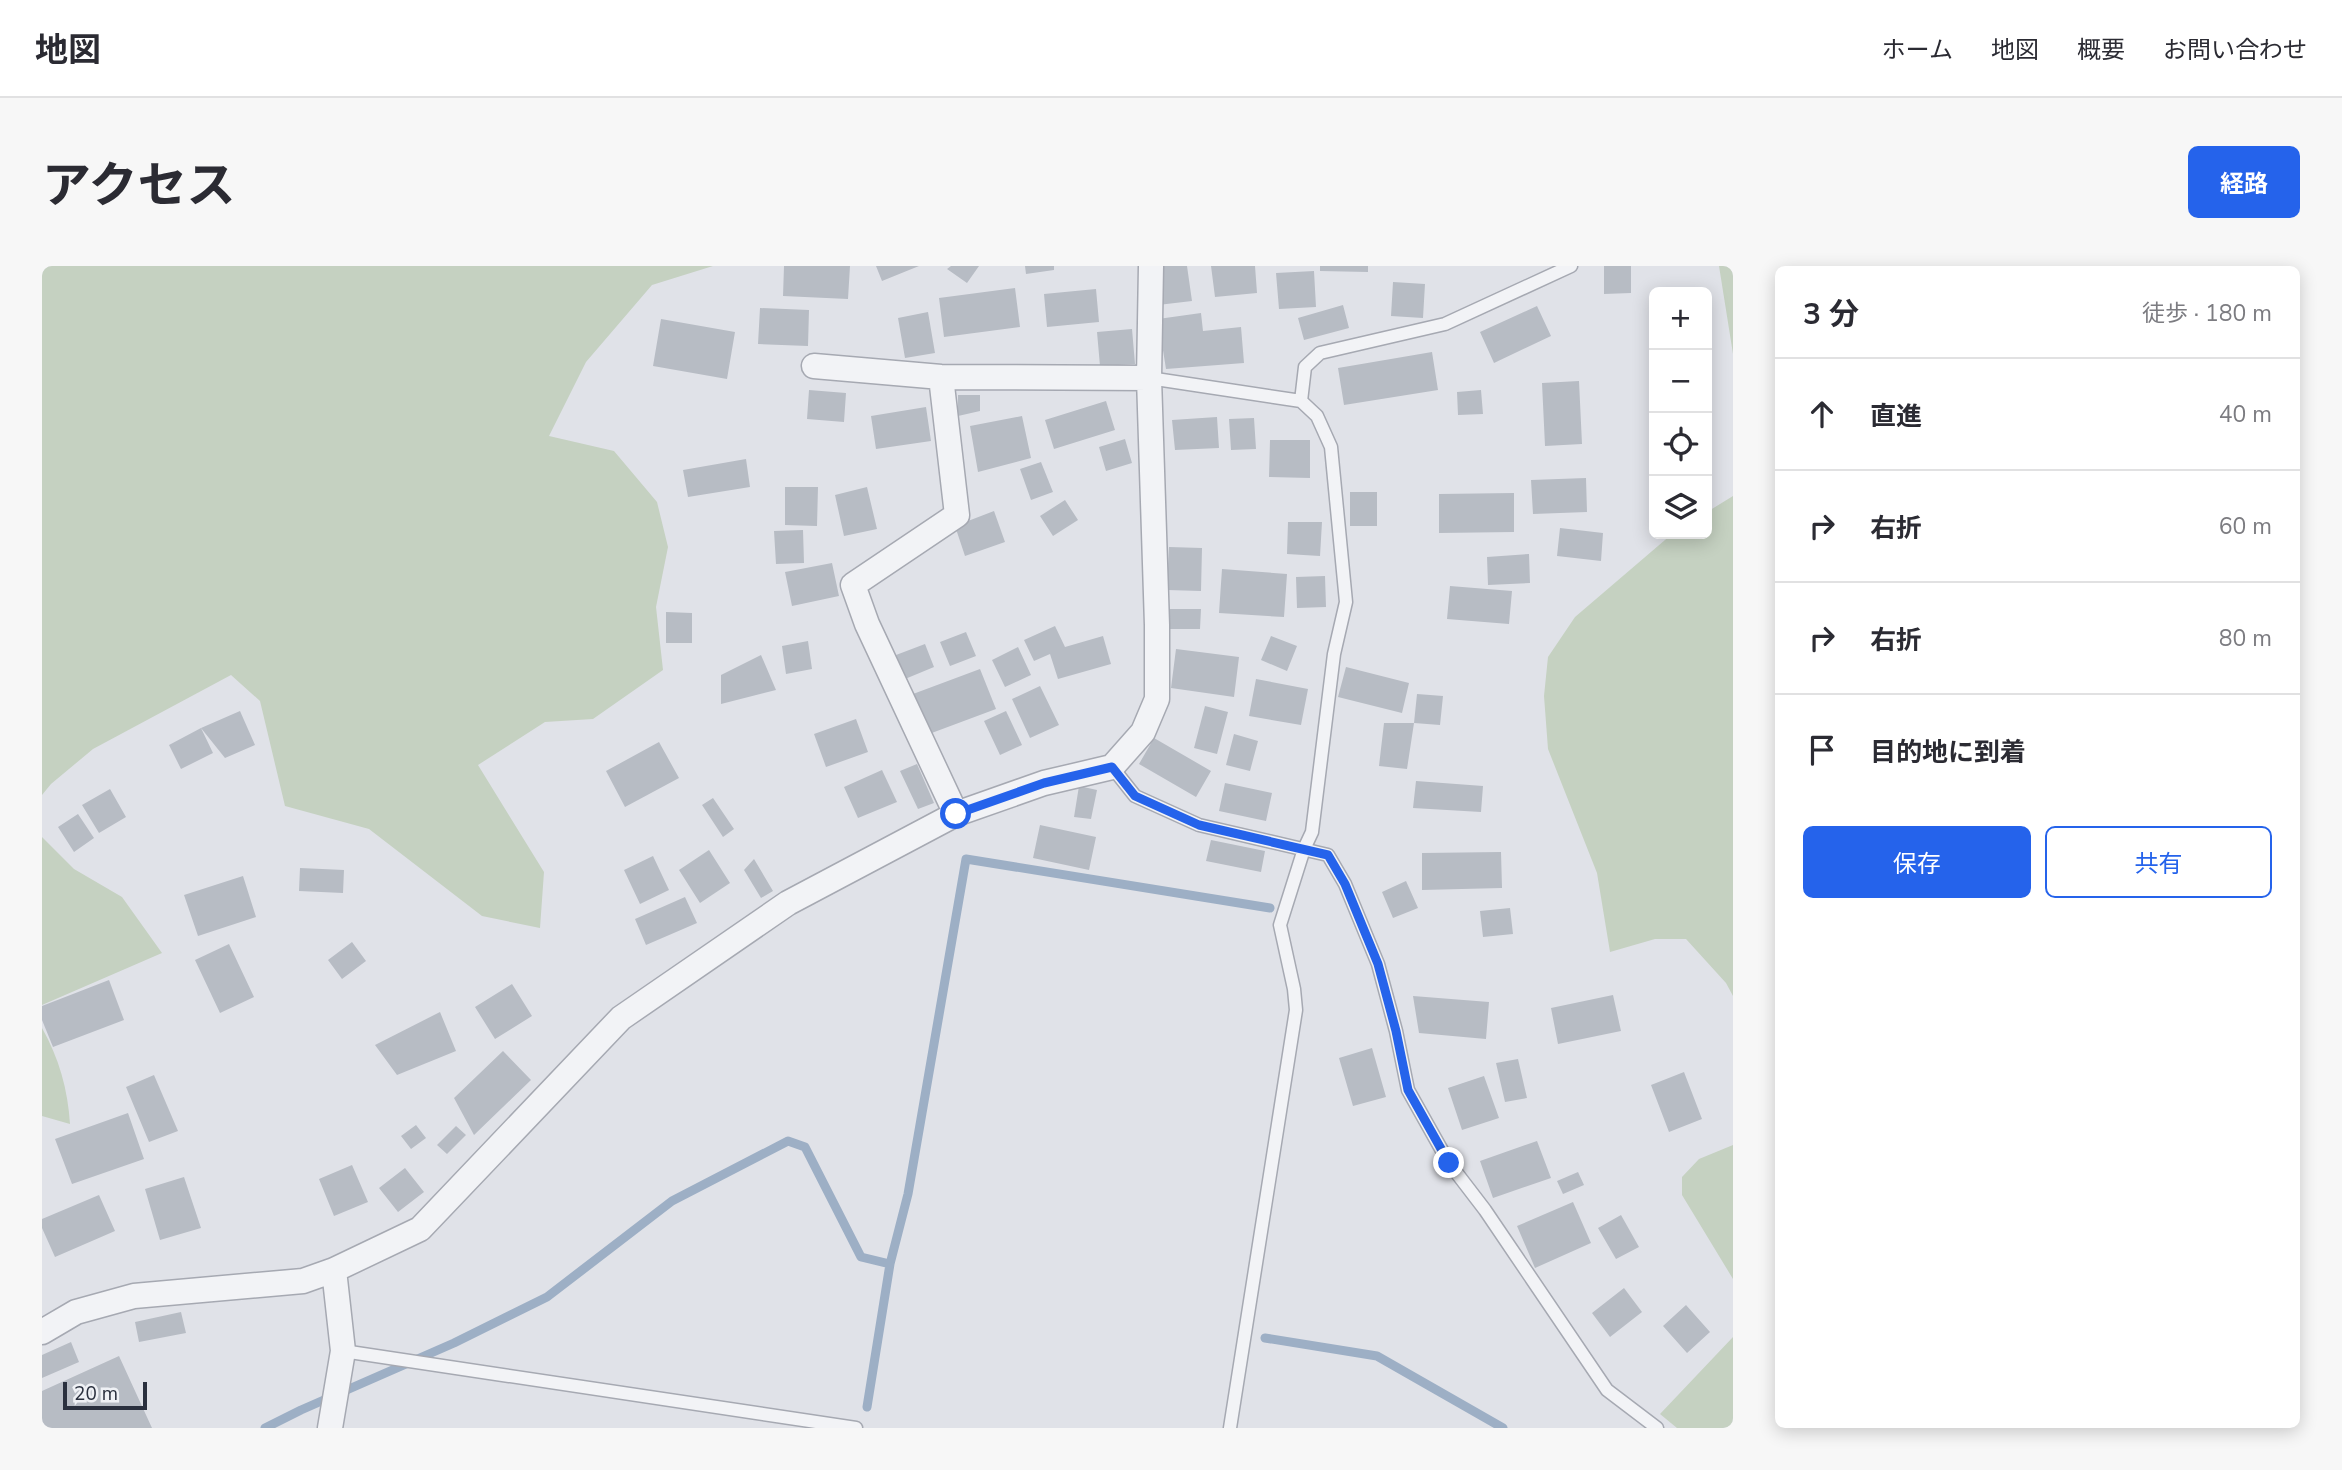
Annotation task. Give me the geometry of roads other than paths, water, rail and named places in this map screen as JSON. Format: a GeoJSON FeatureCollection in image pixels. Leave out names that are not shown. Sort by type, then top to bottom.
{"type":"FeatureCollection","features":[{"type":"Feature","properties":{"kind":"street"},"geometry":{"type":"LineString","coordinates":[[42,1332],[76,1312],[134,1296],[303,1281],[334,1270],[420,1229],[621,1018],[788,904],[956,814],[1044,783],[1112,767],[1143,732],[1157,699],[1149,378],[1151,266]]}},
{"type":"Feature","properties":{"kind":"street"},"geometry":{"type":"LineString","coordinates":[[814,366],[941,377],[1149,378]]}},
{"type":"Feature","properties":{"kind":"street"},"geometry":{"type":"LineString","coordinates":[[941,377],[957,514],[853,585],[867,624],[956,814]]}},
{"type":"Feature","properties":{"kind":"street"},"geometry":{"type":"LineString","coordinates":[[330,1428],[344,1351],[334,1270]]}},
{"type":"Feature","properties":{"kind":"lane"},"geometry":{"type":"LineString","coordinates":[[1300,401],[1305,367],[1320,353],[1445,324],[1571,266]]}},
{"type":"Feature","properties":{"kind":"lane"},"geometry":{"type":"LineString","coordinates":[[1149,378],[1300,401],[1317,416],[1331,447],[1346,602],[1334,654],[1312,832],[1280,925],[1296,1010],[1230,1428]]}},
{"type":"Feature","properties":{"kind":"lane"},"geometry":{"type":"LineString","coordinates":[[1112,767],[1135,796],[1199,825],[1328,855],[1345,884],[1378,964],[1408,1090],[1449,1163],[1485,1210],[1607,1390],[1657,1428]]}},
{"type":"Feature","properties":{"kind":"lane"},"geometry":{"type":"LineString","coordinates":[[344,1351],[856,1428]]}},
{"type":"Feature","properties":{"kind":"waterway"},"geometry":{"type":"LineString","coordinates":[[867,1407],[890,1264],[908,1194],[966,859],[1270,908]]}},
{"type":"Feature","properties":{"kind":"waterway"},"geometry":{"type":"LineString","coordinates":[[265,1428],[454,1343],[547,1297],[672,1201],[788,1141],[805,1147],[861,1257],[890,1264]]}},
{"type":"Feature","properties":{"kind":"waterway"},"geometry":{"type":"LineString","coordinates":[[1265,1338],[1377,1356],[1503,1428]]}}]}
